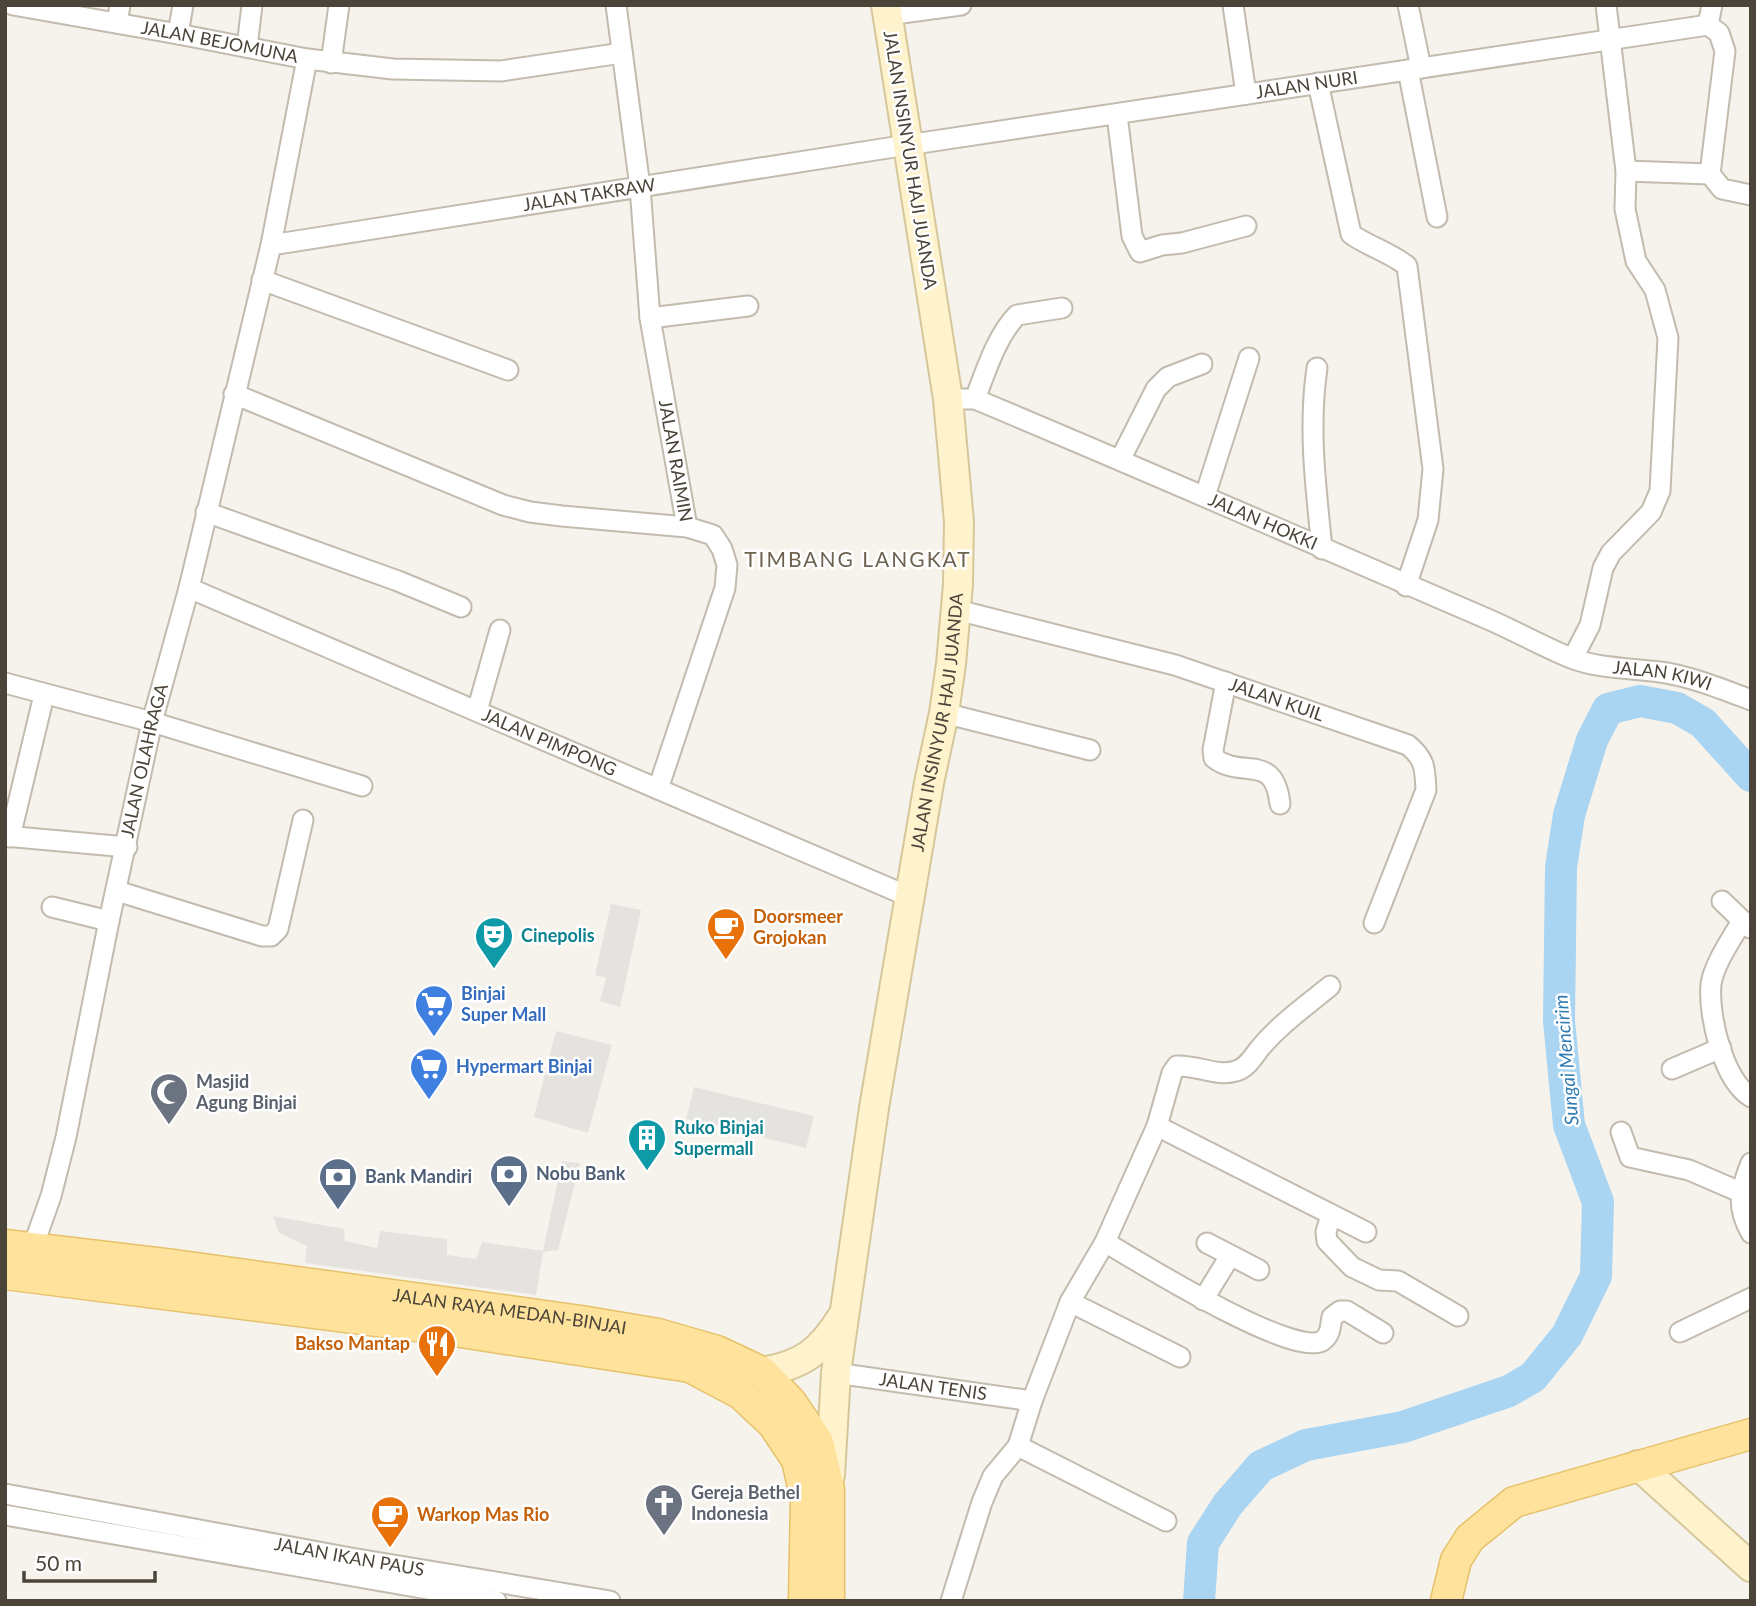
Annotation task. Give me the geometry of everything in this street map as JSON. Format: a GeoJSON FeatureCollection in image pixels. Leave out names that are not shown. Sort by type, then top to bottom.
{"type":"FeatureCollection","features":[{"type":"Feature","properties":{"kind":"main road","name":"JALAN RAYA MEDAN-BINJAI"},"geometry":{"type":"LineString","coordinates":[[17,1261],[173,1265],[690,1367],[741,1394],[773,1424],[797,1460],[806,1500],[804,1601]]}},
{"type":"Feature","properties":{"kind":"main road","name":"JALAN RAYA MEDAN-BINJAI"},"geometry":{"type":"LineString","coordinates":[[430,1315],[580,1321],[658,1334],[717,1351],[762,1372],[791,1402],[818,1442],[829,1489],[829,1601]]}},
{"type":"Feature","properties":{"kind":"main road"},"geometry":{"type":"LineString","coordinates":[[1448,1600],[1456,1560],[1470,1538],[1514,1502],[1751,1434]]}},
{"type":"Feature","properties":{"kind":"street"},"geometry":{"type":"LineString","coordinates":[[178,34],[183,5]]}},
{"type":"Feature","properties":{"kind":"street"},"geometry":{"type":"LineString","coordinates":[[247,47],[252,5]]}},
{"type":"Feature","properties":{"kind":"street"},"geometry":{"type":"LineString","coordinates":[[331,63],[339,5]]}},
{"type":"Feature","properties":{"kind":"street","name":"JALAN RAIMIN"},"geometry":{"type":"LineString","coordinates":[[616,5],[640,187],[650,318],[687,527],[713,536],[722,549],[727,565],[725,588],[658,789]]}},
{"type":"Feature","properties":{"kind":"street"},"geometry":{"type":"LineString","coordinates":[[886,10],[961,5]]}},
{"type":"Feature","properties":{"kind":"street"},"geometry":{"type":"LineString","coordinates":[[1233,5],[1246,94]]}},
{"type":"Feature","properties":{"kind":"street"},"geometry":{"type":"LineString","coordinates":[[1408,5],[1414,69],[1437,217]]}},
{"type":"Feature","properties":{"kind":"street"},"geometry":{"type":"LineString","coordinates":[[1573,658],[1590,625],[1603,568],[1611,553],[1651,512],[1660,491],[1668,338],[1656,290],[1636,261],[1625,209],[1626,171],[1606,5]]}},
{"type":"Feature","properties":{"kind":"street"},"geometry":{"type":"LineString","coordinates":[[1712,5],[1708,25],[1719,33],[1725,51],[1710,174],[1722,189],[1751,195]]}},
{"type":"Feature","properties":{"kind":"street","name":"JALAN BEJOMUNA"},"geometry":{"type":"LineString","coordinates":[[26,6],[119,14],[178,34],[307,59],[271,245]]}},
{"type":"Feature","properties":{"kind":"street","name":"JALAN INSINYUR HAJI JUANDA"},"geometry":{"type":"LineString","coordinates":[[829,1489],[836,1373],[874,1108],[929,783],[944,713],[957,610],[961,399],[906,145],[886,10]]}},
{"type":"Feature","properties":{"kind":"street","name":"JALAN NURI"},"geometry":{"type":"LineString","coordinates":[[906,145],[1414,69],[1453,71],[1610,40],[1708,25]]}},
{"type":"Feature","properties":{"kind":"street"},"geometry":{"type":"LineString","coordinates":[[307,59],[393,69],[501,71],[622,53]]}},
{"type":"Feature","properties":{"kind":"street"},"geometry":{"type":"LineString","coordinates":[[1318,83],[1351,234],[1367,245],[1393,255],[1407,266],[1433,469],[1428,520],[1406,586]]}},
{"type":"Feature","properties":{"kind":"street"},"geometry":{"type":"LineString","coordinates":[[1117,115],[1132,236],[1140,252],[1246,226]]}},
{"type":"Feature","properties":{"kind":"street","name":"JALAN TAKRAW"},"geometry":{"type":"LineString","coordinates":[[271,245],[906,145]]}},
{"type":"Feature","properties":{"kind":"street"},"geometry":{"type":"LineString","coordinates":[[1626,171],[1710,174]]}},
{"type":"Feature","properties":{"kind":"street","name":"JALAN OLAHRAGA"},"geometry":{"type":"LineString","coordinates":[[17,1261],[51,1196],[66,1138],[152,722],[189,588],[271,245]]}},
{"type":"Feature","properties":{"kind":"street"},"geometry":{"type":"LineString","coordinates":[[262,279],[508,370]]}},
{"type":"Feature","properties":{"kind":"street"},"geometry":{"type":"LineString","coordinates":[[650,318],[748,306]]}},
{"type":"Feature","properties":{"kind":"street"},"geometry":{"type":"LineString","coordinates":[[961,399],[1008,324],[1017,315],[1062,309]]}},
{"type":"Feature","properties":{"kind":"street"},"geometry":{"type":"LineString","coordinates":[[1205,496],[1249,358]]}},
{"type":"Feature","properties":{"kind":"street"},"geometry":{"type":"LineString","coordinates":[[1120,460],[1156,389],[1168,377],[1202,364]]}},
{"type":"Feature","properties":{"kind":"street"},"geometry":{"type":"LineString","coordinates":[[1317,368],[1311,404],[1312,451],[1322,549]]}},
{"type":"Feature","properties":{"kind":"street"},"geometry":{"type":"LineString","coordinates":[[234,394],[503,505],[551,515],[687,527]]}},
{"type":"Feature","properties":{"kind":"street","name":"JALAN HOKKI"},"geometry":{"type":"LineString","coordinates":[[961,399],[1120,460],[1573,658]]}},
{"type":"Feature","properties":{"kind":"street"},"geometry":{"type":"LineString","coordinates":[[206,512],[398,581],[461,607]]}},
{"type":"Feature","properties":{"kind":"street","name":"JALAN PIMPONG"},"geometry":{"type":"LineString","coordinates":[[189,588],[910,897]]}},
{"type":"Feature","properties":{"kind":"street","name":"JALAN KUIL"},"geometry":{"type":"LineString","coordinates":[[957,610],[1175,665],[1408,745],[1421,756],[1426,774],[1426,789],[1374,923]]}},
{"type":"Feature","properties":{"kind":"street"},"geometry":{"type":"LineString","coordinates":[[477,711],[500,630]]}},
{"type":"Feature","properties":{"kind":"street","name":"JALAN KIWI"},"geometry":{"type":"LineString","coordinates":[[1573,658],[1608,668],[1662,672],[1704,683],[1751,700]]}},
{"type":"Feature","properties":{"kind":"street"},"geometry":{"type":"LineString","coordinates":[[1226,682],[1213,750],[1214,758],[1222,765],[1255,769],[1270,776],[1278,786],[1280,804]]}},
{"type":"Feature","properties":{"kind":"street"},"geometry":{"type":"LineString","coordinates":[[5,683],[152,722],[362,786]]}},
{"type":"Feature","properties":{"kind":"street"},"geometry":{"type":"LineString","coordinates":[[44,695],[8,836],[127,847]]}},
{"type":"Feature","properties":{"kind":"street"},"geometry":{"type":"LineString","coordinates":[[944,713],[1090,750]]}},
{"type":"Feature","properties":{"kind":"street"},"geometry":{"type":"LineString","coordinates":[[117,891],[261,936],[271,936],[278,929],[303,820]]}},
{"type":"Feature","properties":{"kind":"street"},"geometry":{"type":"LineString","coordinates":[[1722,901],[1746,925],[1731,940],[1712,982],[1712,1004],[1725,1063],[1737,1085],[1751,1097]]}},
{"type":"Feature","properties":{"kind":"street"},"geometry":{"type":"LineString","coordinates":[[52,907],[109,921]]}},
{"type":"Feature","properties":{"kind":"street"},"geometry":{"type":"LineString","coordinates":[[951,1601],[993,1476],[1018,1446],[1032,1401],[1070,1302],[1105,1242],[1157,1126],[1171,1073],[1177,1066],[1219,1073],[1238,1070],[1245,1066],[1276,1031],[1330,986]]}},
{"type":"Feature","properties":{"kind":"street"},"geometry":{"type":"LineString","coordinates":[[1672,1069],[1721,1048]]}},
{"type":"Feature","properties":{"kind":"street"},"geometry":{"type":"LineString","coordinates":[[1157,1126],[1366,1232]]}},
{"type":"Feature","properties":{"kind":"street"},"geometry":{"type":"LineString","coordinates":[[1621,1132],[1630,1157],[1689,1170],[1740,1192]]}},
{"type":"Feature","properties":{"kind":"street"},"geometry":{"type":"LineString","coordinates":[[1751,1163],[1740,1192],[1743,1218],[1751,1233]]}},
{"type":"Feature","properties":{"kind":"street"},"geometry":{"type":"LineString","coordinates":[[1331,1215],[1326,1232],[1327,1241],[1352,1267],[1379,1280],[1398,1281],[1458,1316]]}},
{"type":"Feature","properties":{"kind":"street"},"geometry":{"type":"LineString","coordinates":[[1105,1242],[1222,1310],[1306,1342],[1314,1343],[1329,1334],[1332,1317],[1340,1311],[1347,1311],[1383,1333]]}},
{"type":"Feature","properties":{"kind":"street"},"geometry":{"type":"LineString","coordinates":[[1207,1243],[1259,1270]]}},
{"type":"Feature","properties":{"kind":"street"},"geometry":{"type":"LineString","coordinates":[[1203,1300],[1230,1256]]}},
{"type":"Feature","properties":{"kind":"street"},"geometry":{"type":"LineString","coordinates":[[1680,1332],[1751,1298]]}},
{"type":"Feature","properties":{"kind":"street"},"geometry":{"type":"LineString","coordinates":[[1070,1302],[1180,1357]]}},
{"type":"Feature","properties":{"kind":"street","name":"JALAN INSINYUR HAJI JUANDA"},"geometry":{"type":"LineString","coordinates":[[762,1372],[796,1364],[813,1354],[830,1337],[845,1311]]}},
{"type":"Feature","properties":{"kind":"street","name":"JALAN TENIS"},"geometry":{"type":"LineString","coordinates":[[836,1373],[1032,1401]]}},
{"type":"Feature","properties":{"kind":"street"},"geometry":{"type":"LineString","coordinates":[[1018,1446],[1166,1521]]}},
{"type":"Feature","properties":{"kind":"street"},"geometry":{"type":"LineString","coordinates":[[1638,1465],[1751,1567]]}},
{"type":"Feature","properties":{"kind":"street","name":"JALAN IKAN PAUS"},"geometry":{"type":"LineString","coordinates":[[5,1494],[211,1542],[496,1601]]}},
{"type":"Feature","properties":{"kind":"street","name":"JALAN IKAN PAUS"},"geometry":{"type":"LineString","coordinates":[[5,1515],[211,1542],[610,1601]]}},
{"type":"Feature","properties":{"kind":"shaded area"},"geometry":{"type":"Polygon","coordinates":[[[611,904],[641,910],[620,1007],[600,1001],[606,978],[595,975],[611,904]]]}},
{"type":"Feature","properties":{"kind":"shaded area"},"geometry":{"type":"Polygon","coordinates":[[[556,1031],[612,1045],[588,1133],[534,1117],[556,1031]]]}},
{"type":"Feature","properties":{"kind":"shaded area"},"geometry":{"type":"Polygon","coordinates":[[[694,1087],[814,1116],[806,1148],[686,1119],[694,1087]]]}},
{"type":"Feature","properties":{"kind":"shaded area"},"geometry":{"type":"Polygon","coordinates":[[[562,1161],[580,1163],[558,1250],[543,1252],[536,1295],[305,1263],[307,1246],[279,1233],[273,1216],[344,1229],[345,1241],[377,1248],[380,1231],[447,1239],[447,1255],[476,1259],[482,1242],[543,1251],[562,1161]]]}},
{"type":"Feature","properties":{"kind":"waterway","name":"Sungai Mencirim"},"geometry":{"type":"LineString","coordinates":[[1199,1601],[1203,1543],[1228,1504],[1261,1466],[1306,1445],[1403,1427],[1509,1391],[1533,1377],[1567,1335],[1596,1276],[1598,1202],[1569,1125],[1559,1021],[1561,867],[1569,815],[1592,740],[1608,709],[1640,701],[1677,708],[1703,723],[1751,776]]}},
{"type":"Feature","properties":{"kind":"place","name":"Doorsmeer Grojokan"},"geometry":{"type":"Point","coordinates":[726,961]}},
{"type":"Feature","properties":{"kind":"place","name":"Cinepolis"},"geometry":{"type":"Point","coordinates":[494,970]}},
{"type":"Feature","properties":{"kind":"place","name":"Binjai Super Mall"},"geometry":{"type":"Point","coordinates":[434,1038]}},
{"type":"Feature","properties":{"kind":"place","name":"Hypermart Binjai"},"geometry":{"type":"Point","coordinates":[429,1101]}},
{"type":"Feature","properties":{"kind":"place","name":"Masjid Agung Binjai"},"geometry":{"type":"Point","coordinates":[169,1126]}},
{"type":"Feature","properties":{"kind":"place","name":"Ruko Binjai Supermall"},"geometry":{"type":"Point","coordinates":[647,1172]}},
{"type":"Feature","properties":{"kind":"place","name":"Nobu Bank"},"geometry":{"type":"Point","coordinates":[509,1208]}},
{"type":"Feature","properties":{"kind":"place","name":"Bank Mandiri"},"geometry":{"type":"Point","coordinates":[338,1211]}},
{"type":"Feature","properties":{"kind":"place","name":"Bakso Mantap"},"geometry":{"type":"Point","coordinates":[437,1378]}},
{"type":"Feature","properties":{"kind":"place","name":"Gereja Bethel Indonesia"},"geometry":{"type":"Point","coordinates":[664,1537]}},
{"type":"Feature","properties":{"kind":"place","name":"Warkop Mas Rio"},"geometry":{"type":"Point","coordinates":[390,1549]}},
{"type":"Feature","properties":{"kind":"district","name":"TIMBANG LANGKAT"},"geometry":{"type":"Point","coordinates":[858,560]}}]}
